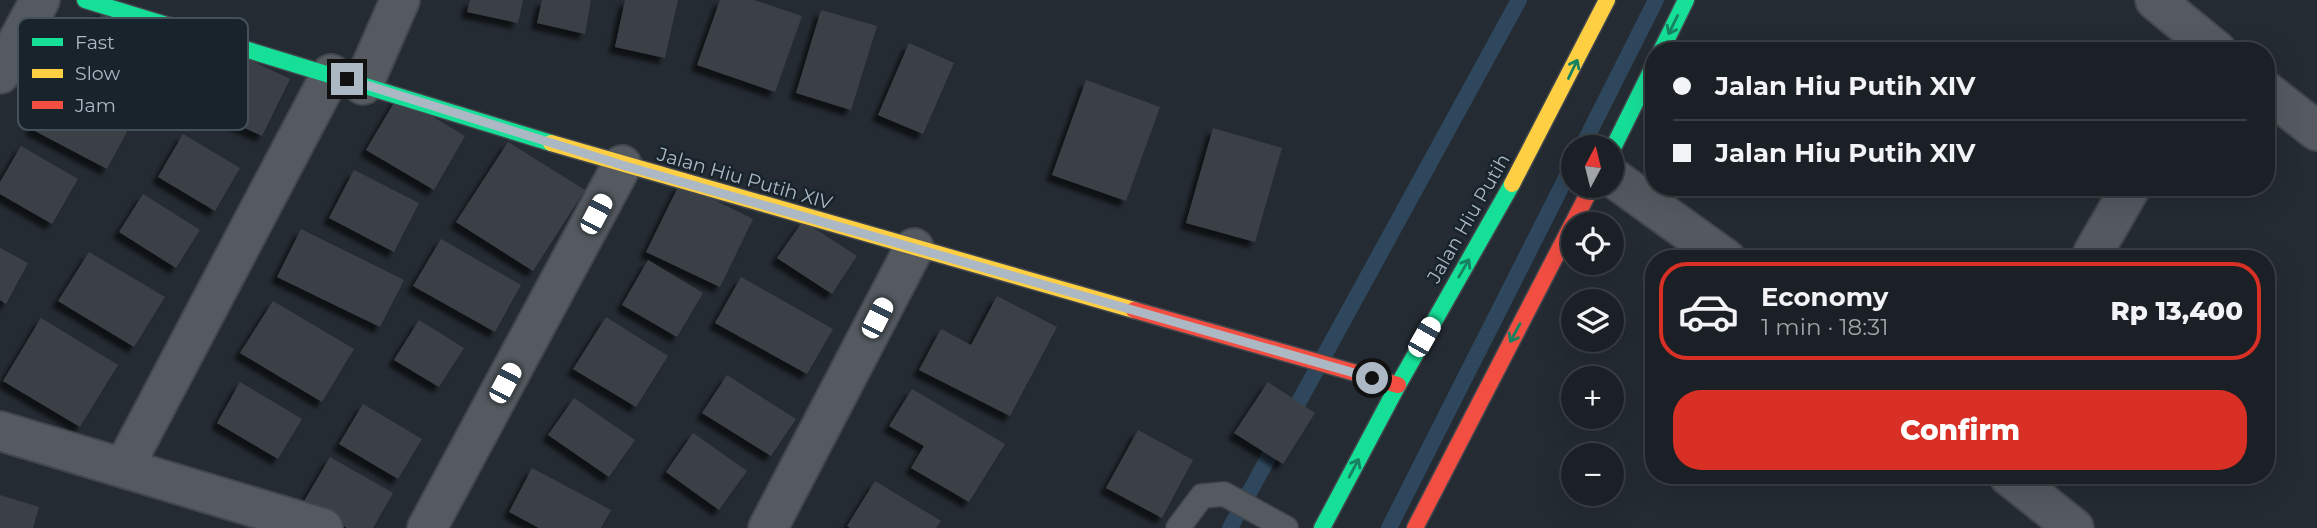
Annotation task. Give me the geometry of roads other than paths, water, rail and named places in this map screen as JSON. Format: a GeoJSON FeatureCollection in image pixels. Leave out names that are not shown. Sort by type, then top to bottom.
{"type":"FeatureCollection","features":[{"type":"Feature","properties":{"kind":"street"},"geometry":{"type":"LineString","coordinates":[[30,18],[40,0]]}},
{"type":"Feature","properties":{"kind":"street","name":"Jalan Hiu Putih XIV"},"geometry":{"type":"LineString","coordinates":[[85,0],[145,18]]}},
{"type":"Feature","properties":{"kind":"street"},"geometry":{"type":"LineString","coordinates":[[124,467],[347,79],[400,0]]}},
{"type":"Feature","properties":{"kind":"street","name":"Jalan Hiu Putih"},"geometry":{"type":"LineString","coordinates":[[1322,528],[1398,385],[1532,148],[1607,0]]}},
{"type":"Feature","properties":{"kind":"street"},"geometry":{"type":"LineString","coordinates":[[1665,42],[1686,0]]}},
{"type":"Feature","properties":{"kind":"street"},"geometry":{"type":"LineString","coordinates":[[2155,0],[2205,42]]}},
{"type":"Feature","properties":{"kind":"street"},"geometry":{"type":"LineString","coordinates":[[0,74],[18,41]]}},
{"type":"Feature","properties":{"kind":"street","name":"Jalan Hiu Putih XIV"},"geometry":{"type":"LineString","coordinates":[[248,49],[622,165],[1398,385]]}},
{"type":"Feature","properties":{"kind":"street"},"geometry":{"type":"LineString","coordinates":[[1619,135],[1645,83]]}},
{"type":"Feature","properties":{"kind":"street"},"geometry":{"type":"LineString","coordinates":[[2275,98],[2317,131]]}},
{"type":"Feature","properties":{"kind":"street"},"geometry":{"type":"LineString","coordinates":[[427,528],[622,165]]}},
{"type":"Feature","properties":{"kind":"street"},"geometry":{"type":"LineString","coordinates":[[1624,186],[1713,250]]}},
{"type":"Feature","properties":{"kind":"street"},"geometry":{"type":"LineString","coordinates":[[2095,250],[2126,196]]}},
{"type":"Feature","properties":{"kind":"street"},"geometry":{"type":"LineString","coordinates":[[1415,528],[1586,198]]}},
{"type":"Feature","properties":{"kind":"street"},"geometry":{"type":"LineString","coordinates":[[768,528],[914,248]]}},
{"type":"Feature","properties":{"kind":"street"},"geometry":{"type":"LineString","coordinates":[[0,431],[323,528]]}},
{"type":"Feature","properties":{"kind":"street"},"geometry":{"type":"LineString","coordinates":[[2019,484],[2074,528]]}},
{"type":"Feature","properties":{"kind":"lane"},"geometry":{"type":"LineString","coordinates":[[1178,528],[1202,496],[1224,494],[1286,528]]}},
{"type":"Feature","properties":{"kind":"waterway"},"geometry":{"type":"LineString","coordinates":[[1290,418],[1519,0]]}},
{"type":"Feature","properties":{"kind":"waterway"},"geometry":{"type":"LineString","coordinates":[[1588,135],[1656,0]]}},
{"type":"Feature","properties":{"kind":"waterway"},"geometry":{"type":"LineString","coordinates":[[1389,528],[1561,188]]}},
{"type":"Feature","properties":{"kind":"waterway"},"geometry":{"type":"LineString","coordinates":[[1230,528],[1279,438]]}}]}
